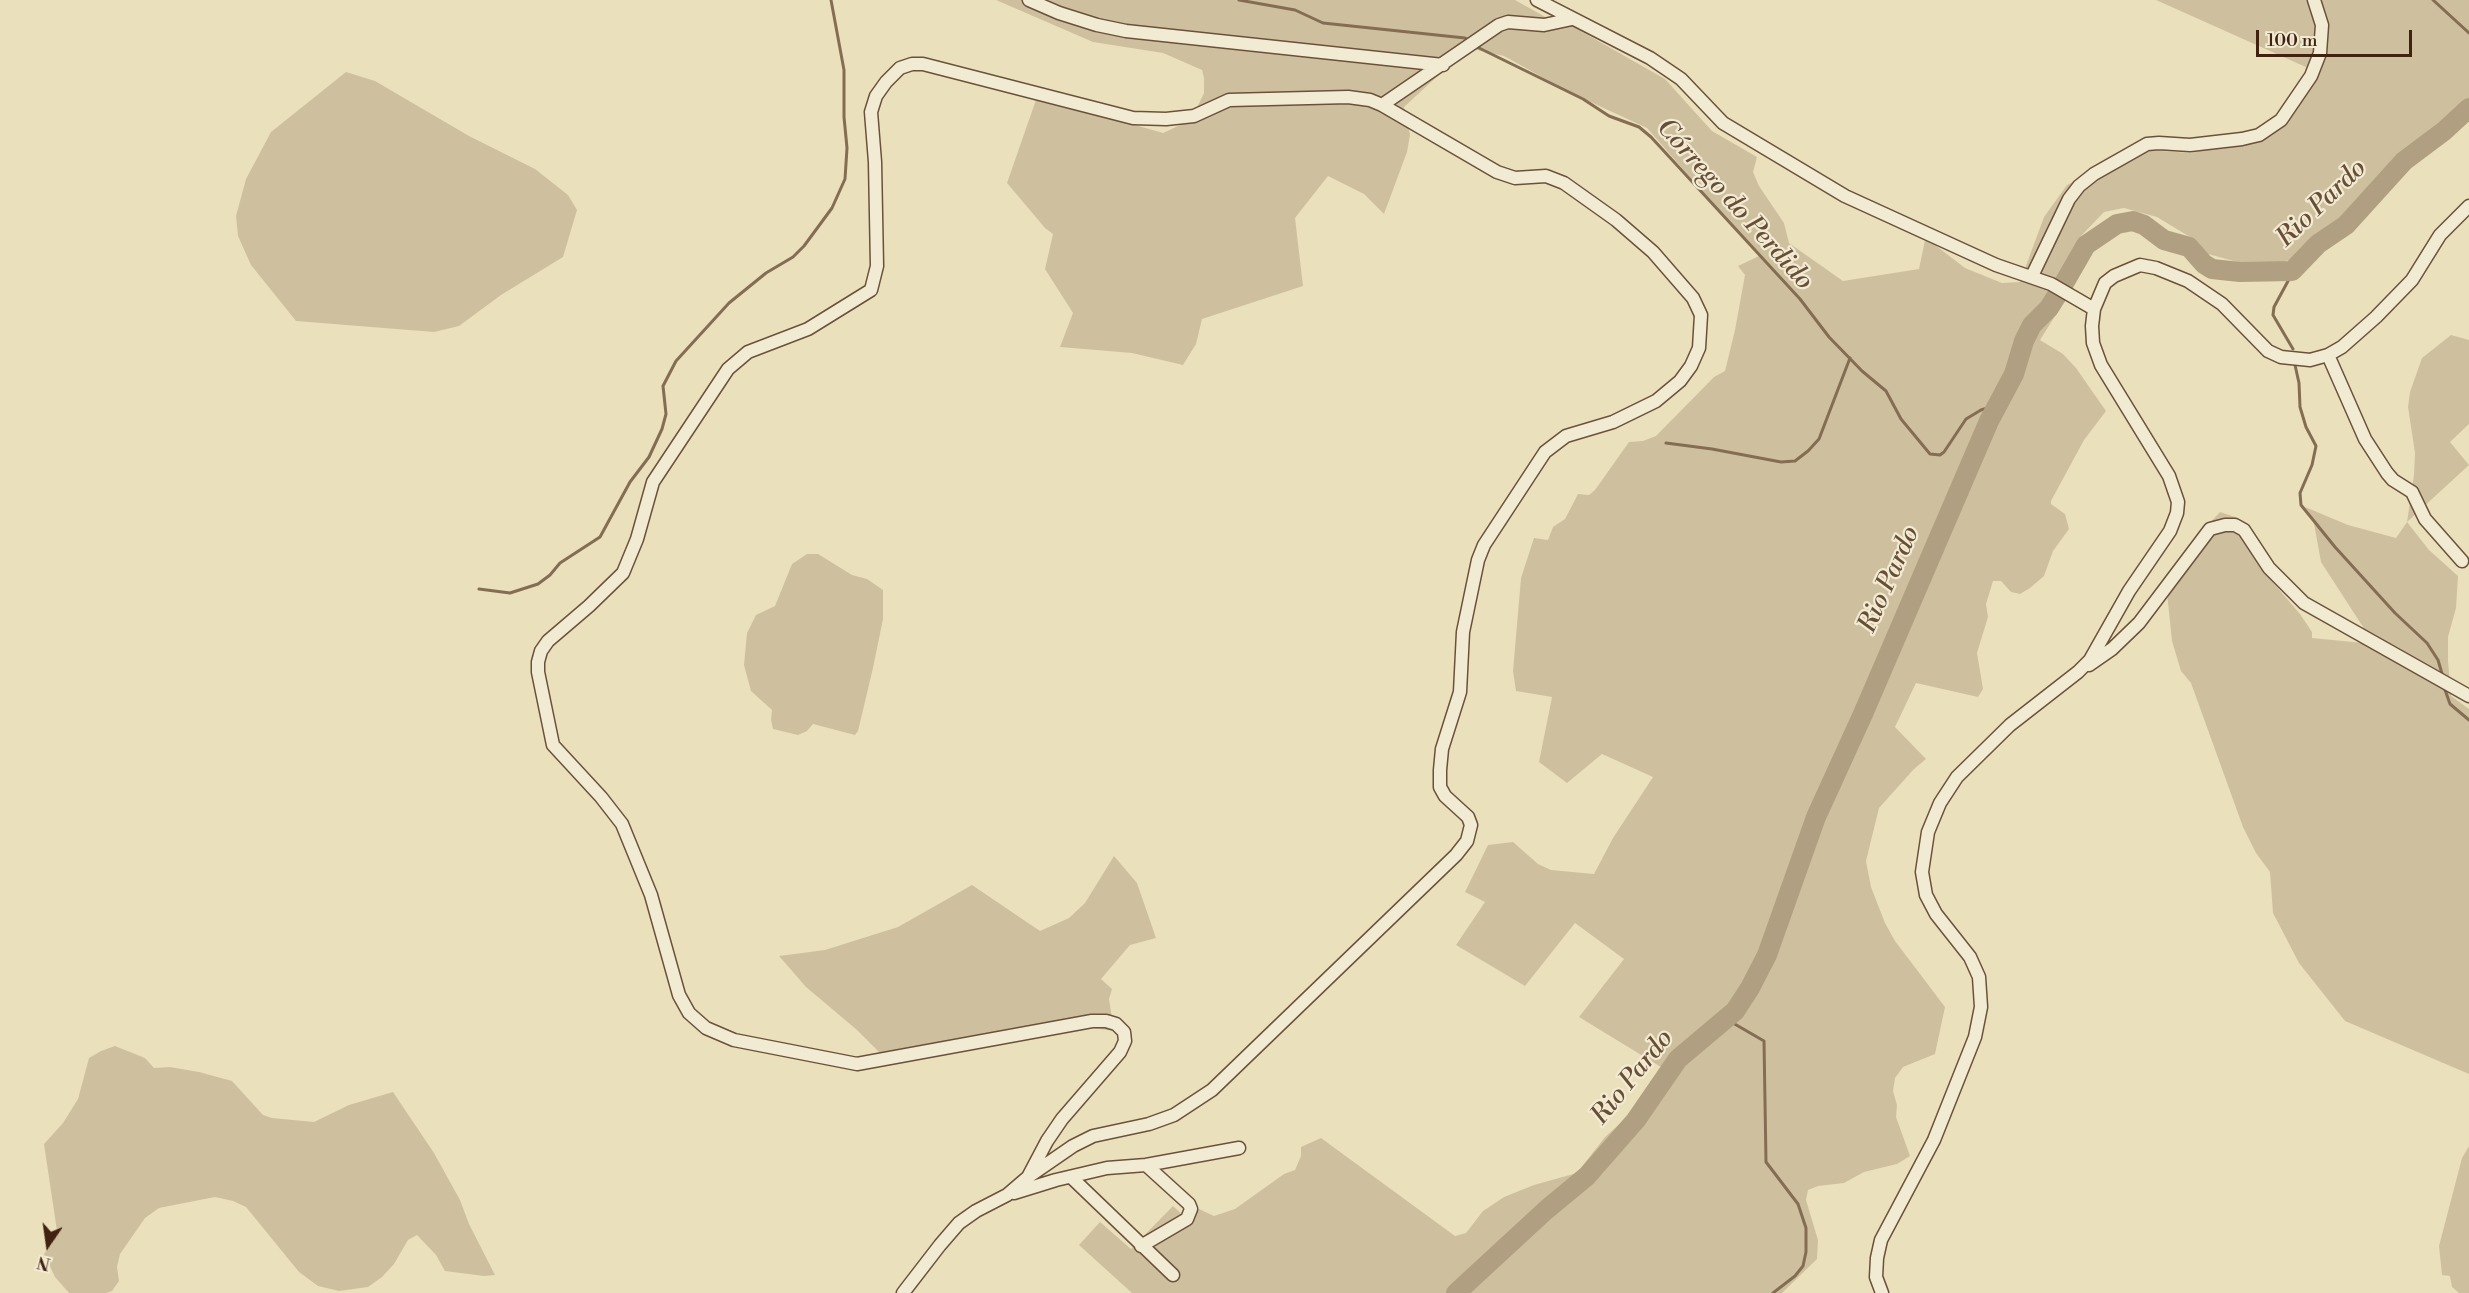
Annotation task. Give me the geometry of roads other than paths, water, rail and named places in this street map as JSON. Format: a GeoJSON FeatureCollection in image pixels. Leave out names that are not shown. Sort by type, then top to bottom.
{"type":"FeatureCollection","features":[{"type":"Feature","properties":{"kind":"street"},"geometry":{"type":"LineString","coordinates":[[1029,0],[1087,22],[1126,31],[1443,65]]}},
{"type":"Feature","properties":{"kind":"street"},"geometry":{"type":"LineString","coordinates":[[1538,0],[1650,58],[1674,73],[1723,123],[1816,179],[1936,239],[1996,265],[2051,284],[2094,309]]}},
{"type":"Feature","properties":{"kind":"street"},"geometry":{"type":"LineString","coordinates":[[2032,276],[2069,199],[2079,186],[2094,174],[2147,144],[2159,142],[2190,145],[2242,139],[2259,135],[2281,120],[2311,76],[2320,53],[2322,25],[2314,0]]}},
{"type":"Feature","properties":{"kind":"street"},"geometry":{"type":"LineString","coordinates":[[1382,105],[1499,25],[1508,22],[1544,25],[1572,18]]}},
{"type":"Feature","properties":{"kind":"street"},"geometry":{"type":"LineString","coordinates":[[1007,1195],[1028,1177],[1073,1146],[1093,1136],[1166,1118],[1203,1097],[1456,855],[1467,841],[1471,825],[1468,816],[1445,796],[1440,787],[1440,770],[1442,749],[1460,692],[1463,632],[1478,560],[1484,545],[1545,452],[1566,436],[1613,422],[1656,401],[1680,381],[1691,366],[1699,348],[1701,315],[1693,298],[1653,252],[1616,220],[1564,183],[1546,176],[1515,178],[1497,172],[1370,100],[1348,97],[1229,100],[1194,116],[1167,119],[1133,118],[922,64],[900,68],[876,96],[871,112],[875,162],[877,266],[871,290],[808,329],[748,352],[728,369],[653,482],[637,539],[623,573],[548,641],[541,651],[538,672],[553,745],[601,797],[622,824],[651,895],[679,995],[689,1013],[706,1028],[734,1040],[857,1064],[1092,1021],[1116,1024],[1124,1032],[1125,1041],[1120,1052],[1062,1119],[1047,1141],[1028,1177]]}},
{"type":"Feature","properties":{"kind":"street"},"geometry":{"type":"LineString","coordinates":[[2078,672],[2090,660],[2128,591],[2170,531],[2177,513],[2178,502],[2169,476],[2101,365],[2093,343],[2094,309],[2105,283],[2114,276],[2140,265],[2156,268],[2188,281],[2222,304],[2268,351],[2294,360],[2310,360],[2328,354],[2352,339],[2412,280],[2440,235],[2469,206]]}},
{"type":"Feature","properties":{"kind":"street"},"geometry":{"type":"LineString","coordinates":[[2328,354],[2365,439],[2387,473],[2393,480],[2412,492],[2424,519],[2462,561]]}},
{"type":"Feature","properties":{"kind":"street"},"geometry":{"type":"LineString","coordinates":[[1882,1293],[1876,1277],[1876,1258],[1881,1240],[1934,1140],[1976,1037],[1981,1007],[1979,977],[1970,957],[1936,914],[1926,895],[1922,872],[1928,832],[1940,803],[1957,777],[2010,725],[2125,638],[2210,529],[2225,525],[2235,525],[2244,530],[2269,568],[2304,603],[2469,696]]}},
{"type":"Feature","properties":{"kind":"street"},"geometry":{"type":"LineString","coordinates":[[903,1293],[959,1223],[1007,1195],[1107,1168],[1146,1165],[1239,1148]]}},
{"type":"Feature","properties":{"kind":"street"},"geometry":{"type":"LineString","coordinates":[[1141,1246],[1187,1219],[1191,1209],[1189,1204],[1146,1165]]}},
{"type":"Feature","properties":{"kind":"street"},"geometry":{"type":"LineString","coordinates":[[1071,1177],[1173,1275]]}},
{"type":"Feature","properties":{"kind":"waterway"},"geometry":{"type":"LineString","coordinates":[[479,589],[510,593],[538,584],[560,563],[600,537],[630,482],[649,457],[662,429],[666,414],[663,386],[676,361],[729,303],[766,273],[793,257],[832,208],[845,179],[847,148],[844,117],[844,70],[831,0]]}},
{"type":"Feature","properties":{"kind":"waterway","name":"Córrego do Perdido"},"geometry":{"type":"LineString","coordinates":[[1239,0],[1295,10],[1323,23],[1465,38],[1470,42]]}},
{"type":"Feature","properties":{"kind":"waterway"},"geometry":{"type":"LineString","coordinates":[[2433,0],[2469,33]]}},
{"type":"Feature","properties":{"kind":"waterway","name":"Córrego do Perdido"},"geometry":{"type":"LineString","coordinates":[[1475,46],[1583,99],[1609,116],[1639,127],[1651,137],[1800,299],[1829,337],[1862,371],[1886,391],[1901,419],[1930,454],[1940,455],[1944,452],[1966,419],[1981,410],[1997,405]]}},
{"type":"Feature","properties":{"kind":"waterway","name":"Rio Pardo"},"geometry":{"type":"LineString","coordinates":[[1456,1293],[1546,1210],[1587,1176],[1636,1120],[1678,1059],[1735,1011],[1750,988],[1767,955],[1816,817],[1863,714],[1989,421],[2014,374],[2024,341],[2032,325],[2049,308],[2086,245],[2117,224],[2133,221],[2144,225],[2164,240],[2189,247],[2204,264],[2212,269],[2240,272],[2292,271],[2318,244],[2346,225],[2404,161],[2444,131],[2469,108]]}},
{"type":"Feature","properties":{"kind":"waterway"},"geometry":{"type":"LineString","coordinates":[[2293,349],[2273,315],[2274,307],[2294,270]]}},
{"type":"Feature","properties":{"kind":"waterway"},"geometry":{"type":"LineString","coordinates":[[1666,443],[1781,462],[1795,461],[1819,439],[1850,358]]}},
{"type":"Feature","properties":{"kind":"waterway"},"geometry":{"type":"LineString","coordinates":[[2295,365],[2299,383],[2300,407],[2306,427],[2316,446],[2312,465],[2300,493],[2301,505],[2335,547],[2395,613],[2427,643],[2438,660],[2443,677]]}},
{"type":"Feature","properties":{"kind":"waterway"},"geometry":{"type":"LineString","coordinates":[[2444,687],[2450,704],[2469,720]]}},
{"type":"Feature","properties":{"kind":"waterway"},"geometry":{"type":"LineString","coordinates":[[1726,1019],[1764,1041],[1766,1162],[1798,1204],[1806,1228],[1806,1252],[1803,1266],[1795,1276],[1773,1293]]}}]}
